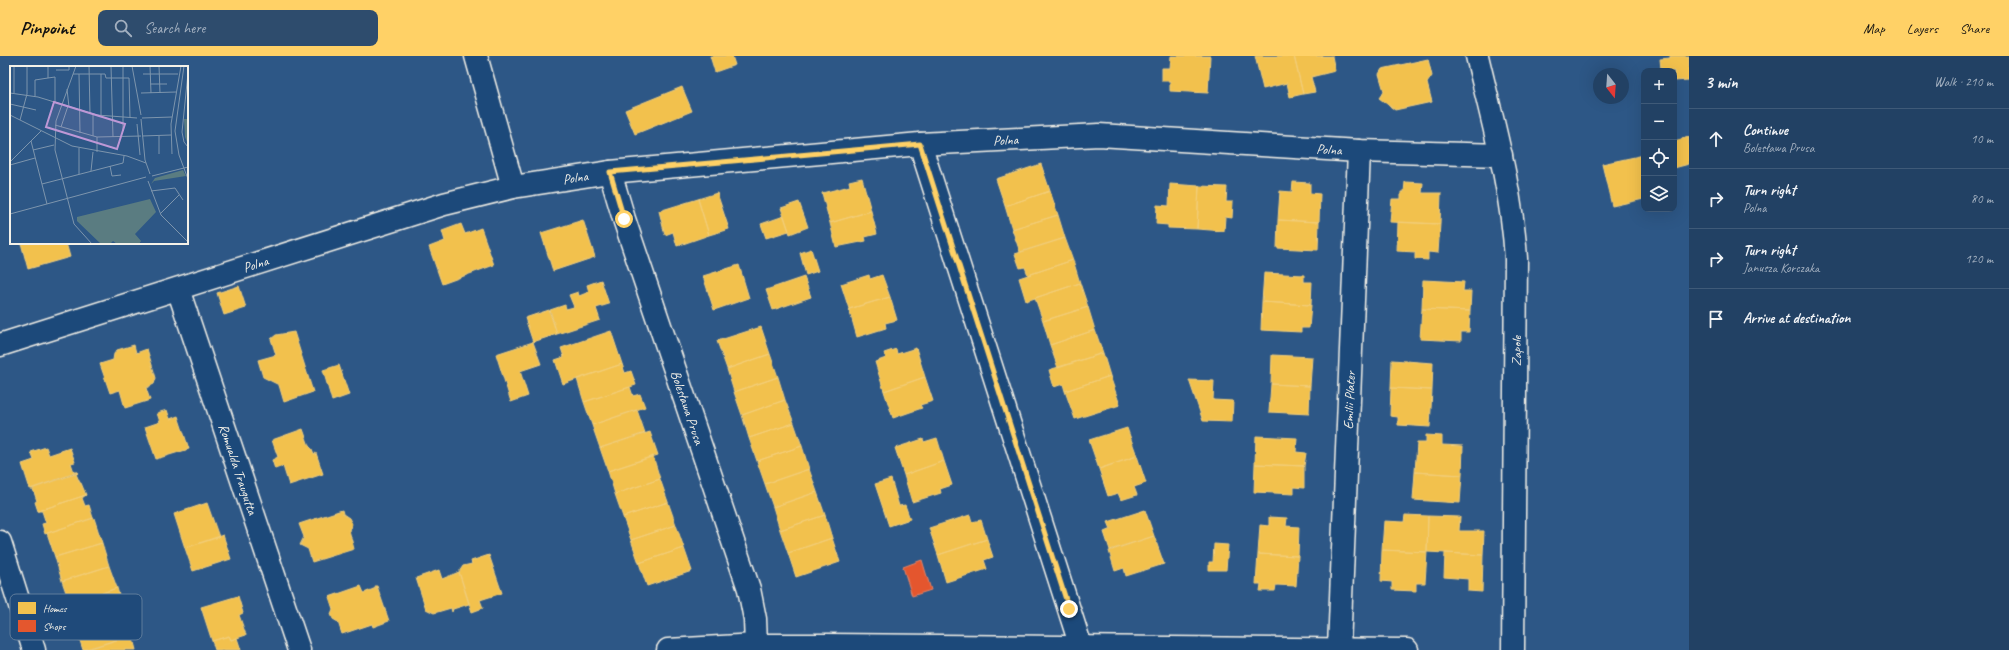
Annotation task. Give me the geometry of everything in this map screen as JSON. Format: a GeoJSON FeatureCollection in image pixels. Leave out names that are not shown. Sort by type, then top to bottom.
{"type":"FeatureCollection","features":[{"type":"Feature","properties":{"kind":"street"},"geometry":{"type":"LineString","coordinates":[[476,56],[512,187]]}},
{"type":"Feature","properties":{"kind":"street","name":"Zapole"},"geometry":{"type":"LineString","coordinates":[[1477,56],[1501,155],[1514,221],[1516,259],[1513,650]]}},
{"type":"Feature","properties":{"kind":"street","name":"Polna"},"geometry":{"type":"LineString","coordinates":[[0,345],[444,204],[512,187],[610,172],[920,144],[1099,135],[1359,151],[1501,155]]}},
{"type":"Feature","properties":{"kind":"street"},"geometry":{"type":"LineString","coordinates":[[920,144],[1081,648]]}},
{"type":"Feature","properties":{"kind":"street","name":"Emilii Plater"},"geometry":{"type":"LineString","coordinates":[[1334,649],[1359,151]]}},
{"type":"Feature","properties":{"kind":"street","name":"Bolesława Prusa"},"geometry":{"type":"LineString","coordinates":[[610,172],[624,219],[749,589],[755,619],[756,645]]}},
{"type":"Feature","properties":{"kind":"street","name":"Romualda Traugutta"},"geometry":{"type":"LineString","coordinates":[[178,289],[299,650]]}},
{"type":"Feature","properties":{"kind":"street"},"geometry":{"type":"LineString","coordinates":[[0,542],[16,594]]}},
{"type":"Feature","properties":{"kind":"street"},"geometry":{"type":"LineString","coordinates":[[31,640],[34,650]]}},
{"type":"Feature","properties":{"kind":"street"},"geometry":{"type":"LineString","coordinates":[[668,650],[756,645],[828,647],[1407,650]]}},
{"type":"Feature","properties":{"kind":"building: Homes"},"geometry":{"type":"Polygon","coordinates":[[[710,56],[732,56],[735,65],[715,72],[710,56]]]}},
{"type":"Feature","properties":{"kind":"building: Homes"},"geometry":{"type":"Polygon","coordinates":[[[1171,56],[1210,56],[1208,93],[1170,91],[1170,81],[1162,81],[1162,68],[1170,68],[1171,56]]]}},
{"type":"Feature","properties":{"kind":"building: Homes"},"geometry":{"type":"Polygon","coordinates":[[[1255,56],[1294,56],[1303,94],[1290,97],[1287,83],[1263,89],[1255,56]]]}},
{"type":"Feature","properties":{"kind":"building: Homes"},"geometry":{"type":"Polygon","coordinates":[[[1294,56],[1332,56],[1335,71],[1311,77],[1315,92],[1303,94],[1294,56]]]}},
{"type":"Feature","properties":{"kind":"building: Homes"},"geometry":{"type":"Polygon","coordinates":[[[1670,56],[1689,56],[1689,80],[1677,81],[1677,68],[1661,68],[1660,59],[1670,58],[1670,56]]]}},
{"type":"Feature","properties":{"kind":"building: Homes"},"geometry":{"type":"Polygon","coordinates":[[[1428,59],[1432,76],[1427,83],[1432,102],[1395,110],[1379,98],[1384,91],[1379,74],[1382,69],[1428,59]]]}},
{"type":"Feature","properties":{"kind":"building: Homes"},"geometry":{"type":"Polygon","coordinates":[[[682,87],[692,111],[635,134],[625,110],[682,87]]]}},
{"type":"Feature","properties":{"kind":"building: Homes"},"geometry":{"type":"Polygon","coordinates":[[[1689,137],[1689,164],[1677,167],[1677,140],[1689,137]]]}},
{"type":"Feature","properties":{"kind":"building: Homes"},"geometry":{"type":"Polygon","coordinates":[[[1641,156],[1641,200],[1612,206],[1602,164],[1641,156]]]}},
{"type":"Feature","properties":{"kind":"building: Homes"},"geometry":{"type":"Polygon","coordinates":[[[1041,164],[1050,191],[1005,206],[996,179],[1041,164]]]}},
{"type":"Feature","properties":{"kind":"building: Homes"},"geometry":{"type":"Polygon","coordinates":[[[862,178],[871,211],[830,223],[822,193],[850,186],[849,181],[862,178]]]}},
{"type":"Feature","properties":{"kind":"building: Homes"},"geometry":{"type":"Polygon","coordinates":[[[1293,182],[1310,183],[1310,193],[1320,194],[1319,222],[1278,220],[1280,191],[1292,192],[1293,182]]]}},
{"type":"Feature","properties":{"kind":"building: Homes"},"geometry":{"type":"Polygon","coordinates":[[[1405,182],[1423,183],[1422,193],[1441,193],[1440,224],[1390,222],[1392,199],[1401,199],[1401,192],[1404,192],[1405,182]]]}},
{"type":"Feature","properties":{"kind":"building: Homes"},"geometry":{"type":"Polygon","coordinates":[[[1170,184],[1199,186],[1197,229],[1168,228],[1168,225],[1156,224],[1157,205],[1169,206],[1170,184]]]}},
{"type":"Feature","properties":{"kind":"building: Homes"},"geometry":{"type":"Polygon","coordinates":[[[1199,186],[1227,187],[1226,202],[1233,202],[1232,218],[1225,217],[1224,231],[1197,229],[1199,186]]]}},
{"type":"Feature","properties":{"kind":"building: Homes"},"geometry":{"type":"Polygon","coordinates":[[[1050,191],[1058,215],[1012,229],[1005,206],[1050,191]]]}},
{"type":"Feature","properties":{"kind":"building: Homes"},"geometry":{"type":"Polygon","coordinates":[[[717,193],[729,229],[709,235],[698,199],[717,193]]]}},
{"type":"Feature","properties":{"kind":"building: Homes"},"geometry":{"type":"Polygon","coordinates":[[[698,199],[709,235],[677,246],[673,232],[665,235],[659,211],[698,199]]]}},
{"type":"Feature","properties":{"kind":"building: Homes"},"geometry":{"type":"Polygon","coordinates":[[[799,202],[808,227],[790,234],[781,208],[799,202]]]}},
{"type":"Feature","properties":{"kind":"building: Homes"},"geometry":{"type":"Polygon","coordinates":[[[871,211],[877,234],[865,237],[866,241],[836,247],[830,223],[871,211]]]}},
{"type":"Feature","properties":{"kind":"building: Homes"},"geometry":{"type":"Polygon","coordinates":[[[1058,215],[1065,238],[1020,252],[1012,229],[1058,215]]]}},
{"type":"Feature","properties":{"kind":"building: Homes"},"geometry":{"type":"Polygon","coordinates":[[[784,216],[789,231],[766,238],[761,224],[784,216]]]}},
{"type":"Feature","properties":{"kind":"building: Homes"},"geometry":{"type":"Polygon","coordinates":[[[583,220],[595,257],[553,271],[541,233],[583,220]]]}},
{"type":"Feature","properties":{"kind":"building: Homes"},"geometry":{"type":"Polygon","coordinates":[[[1278,220],[1319,222],[1318,250],[1277,248],[1278,220]]]}},
{"type":"Feature","properties":{"kind":"building: Homes"},"geometry":{"type":"Polygon","coordinates":[[[1398,222],[1440,224],[1438,253],[1428,252],[1428,260],[1415,259],[1415,252],[1397,251],[1398,222]]]}},
{"type":"Feature","properties":{"kind":"building: Homes"},"geometry":{"type":"Polygon","coordinates":[[[461,224],[465,234],[481,228],[494,265],[442,284],[429,247],[445,241],[442,231],[461,224]]]}},
{"type":"Feature","properties":{"kind":"building: Homes"},"geometry":{"type":"Polygon","coordinates":[[[1065,238],[1073,260],[1028,275],[1025,267],[1020,268],[1015,254],[1065,238]]]}},
{"type":"Feature","properties":{"kind":"building: Homes"},"geometry":{"type":"Polygon","coordinates":[[[21,244],[66,244],[70,257],[28,269],[21,244]]]}},
{"type":"Feature","properties":{"kind":"building: Homes"},"geometry":{"type":"Polygon","coordinates":[[[811,249],[818,271],[806,275],[800,253],[811,249]]]}},
{"type":"Feature","properties":{"kind":"building: Homes"},"geometry":{"type":"Polygon","coordinates":[[[1073,260],[1080,283],[1026,301],[1019,278],[1073,260]]]}},
{"type":"Feature","properties":{"kind":"building: Homes"},"geometry":{"type":"Polygon","coordinates":[[[739,265],[749,298],[714,310],[703,276],[739,265]]]}},
{"type":"Feature","properties":{"kind":"building: Homes"},"geometry":{"type":"Polygon","coordinates":[[[1264,273],[1304,275],[1304,282],[1312,282],[1311,305],[1262,302],[1264,273]]]}},
{"type":"Feature","properties":{"kind":"building: Homes"},"geometry":{"type":"Polygon","coordinates":[[[869,275],[870,279],[882,275],[890,297],[849,309],[841,284],[869,275]]]}},
{"type":"Feature","properties":{"kind":"building: Homes"},"geometry":{"type":"Polygon","coordinates":[[[804,277],[811,297],[773,310],[766,290],[804,277]]]}},
{"type":"Feature","properties":{"kind":"building: Homes"},"geometry":{"type":"Polygon","coordinates":[[[601,280],[609,304],[596,308],[600,320],[557,334],[550,310],[565,305],[566,309],[574,307],[569,295],[578,292],[579,296],[589,292],[587,285],[601,280]]]}},
{"type":"Feature","properties":{"kind":"building: Homes"},"geometry":{"type":"Polygon","coordinates":[[[1423,280],[1464,282],[1463,291],[1471,291],[1470,311],[1422,309],[1423,280]]]}},
{"type":"Feature","properties":{"kind":"building: Homes"},"geometry":{"type":"Polygon","coordinates":[[[1080,283],[1088,307],[1043,321],[1035,298],[1080,283]]]}},
{"type":"Feature","properties":{"kind":"building: Homes"},"geometry":{"type":"Polygon","coordinates":[[[239,286],[246,308],[224,315],[217,293],[239,286]]]}},
{"type":"Feature","properties":{"kind":"building: Homes"},"geometry":{"type":"Polygon","coordinates":[[[890,297],[897,320],[885,323],[886,328],[857,337],[849,309],[890,297]]]}},
{"type":"Feature","properties":{"kind":"building: Homes"},"geometry":{"type":"Polygon","coordinates":[[[1262,302],[1311,305],[1309,328],[1301,328],[1301,332],[1261,330],[1262,302]]]}},
{"type":"Feature","properties":{"kind":"building: Homes"},"geometry":{"type":"Polygon","coordinates":[[[1088,307],[1095,330],[1050,345],[1043,321],[1088,307]]]}},
{"type":"Feature","properties":{"kind":"building: Homes"},"geometry":{"type":"Polygon","coordinates":[[[1422,309],[1470,311],[1469,332],[1461,332],[1461,341],[1420,339],[1422,309]]]}},
{"type":"Feature","properties":{"kind":"building: Homes"},"geometry":{"type":"Polygon","coordinates":[[[549,310],[557,334],[533,342],[525,318],[549,310]]]}},
{"type":"Feature","properties":{"kind":"building: Homes"},"geometry":{"type":"Polygon","coordinates":[[[761,327],[770,354],[727,369],[717,341],[761,327]]]}},
{"type":"Feature","properties":{"kind":"building: Homes"},"geometry":{"type":"Polygon","coordinates":[[[1095,330],[1103,353],[1058,368],[1050,345],[1095,330]]]}},
{"type":"Feature","properties":{"kind":"building: Homes"},"geometry":{"type":"Polygon","coordinates":[[[611,331],[622,364],[563,384],[555,360],[564,357],[561,348],[611,331]]]}},
{"type":"Feature","properties":{"kind":"building: Homes"},"geometry":{"type":"Polygon","coordinates":[[[294,332],[313,392],[284,402],[279,385],[263,377],[258,360],[276,355],[271,339],[276,335],[294,332]]]}},
{"type":"Feature","properties":{"kind":"building: Homes"},"geometry":{"type":"Polygon","coordinates":[[[533,342],[541,364],[520,371],[528,396],[511,402],[496,354],[533,342]]]}},
{"type":"Feature","properties":{"kind":"building: Homes"},"geometry":{"type":"Polygon","coordinates":[[[134,345],[136,353],[147,349],[156,378],[154,384],[146,388],[150,400],[125,408],[120,390],[110,393],[100,364],[113,360],[114,354],[117,350],[134,345]]]}},
{"type":"Feature","properties":{"kind":"building: Homes"},"geometry":{"type":"Polygon","coordinates":[[[916,348],[925,377],[884,391],[875,362],[886,358],[884,353],[896,349],[897,354],[916,348]]]}},
{"type":"Feature","properties":{"kind":"building: Homes"},"geometry":{"type":"Polygon","coordinates":[[[1103,353],[1110,376],[1065,391],[1063,384],[1054,387],[1049,370],[1103,353]]]}},
{"type":"Feature","properties":{"kind":"building: Homes"},"geometry":{"type":"Polygon","coordinates":[[[770,354],[778,377],[734,392],[727,369],[770,354]]]}},
{"type":"Feature","properties":{"kind":"building: Homes"},"geometry":{"type":"Polygon","coordinates":[[[1272,355],[1312,357],[1310,386],[1271,384],[1272,355]]]}},
{"type":"Feature","properties":{"kind":"building: Homes"},"geometry":{"type":"Polygon","coordinates":[[[1392,360],[1433,363],[1432,390],[1391,388],[1392,360]]]}},
{"type":"Feature","properties":{"kind":"building: Homes"},"geometry":{"type":"Polygon","coordinates":[[[622,364],[625,373],[631,371],[636,385],[584,402],[577,379],[622,364]]]}},
{"type":"Feature","properties":{"kind":"building: Homes"},"geometry":{"type":"Polygon","coordinates":[[[339,365],[349,395],[332,401],[323,370],[339,365]]]}},
{"type":"Feature","properties":{"kind":"building: Homes"},"geometry":{"type":"Polygon","coordinates":[[[1110,376],[1120,405],[1075,419],[1065,391],[1110,376]]]}},
{"type":"Feature","properties":{"kind":"building: Homes"},"geometry":{"type":"Polygon","coordinates":[[[778,377],[785,400],[742,415],[734,392],[778,377]]]}},
{"type":"Feature","properties":{"kind":"building: Homes"},"geometry":{"type":"Polygon","coordinates":[[[925,377],[933,401],[920,405],[922,408],[893,418],[884,391],[925,377]]]}},
{"type":"Feature","properties":{"kind":"building: Homes"},"geometry":{"type":"Polygon","coordinates":[[[1189,380],[1214,381],[1213,400],[1233,401],[1232,422],[1203,421],[1189,380]]]}},
{"type":"Feature","properties":{"kind":"building: Homes"},"geometry":{"type":"Polygon","coordinates":[[[1271,384],[1310,386],[1309,414],[1269,412],[1271,384]]]}},
{"type":"Feature","properties":{"kind":"building: Homes"},"geometry":{"type":"Polygon","coordinates":[[[630,387],[633,396],[640,394],[645,407],[592,425],[584,402],[630,387]]]}},
{"type":"Feature","properties":{"kind":"building: Homes"},"geometry":{"type":"Polygon","coordinates":[[[1391,388],[1432,390],[1430,427],[1398,425],[1398,417],[1390,416],[1391,388]]]}},
{"type":"Feature","properties":{"kind":"building: Homes"},"geometry":{"type":"Polygon","coordinates":[[[785,400],[794,423],[749,438],[742,415],[785,400]]]}},
{"type":"Feature","properties":{"kind":"building: Homes"},"geometry":{"type":"Polygon","coordinates":[[[167,410],[170,419],[178,416],[189,449],[156,459],[145,427],[160,422],[157,413],[167,410]]]}},
{"type":"Feature","properties":{"kind":"building: Homes"},"geometry":{"type":"Polygon","coordinates":[[[637,410],[645,433],[600,448],[592,425],[637,410]]]}},
{"type":"Feature","properties":{"kind":"building: Homes"},"geometry":{"type":"Polygon","coordinates":[[[794,423],[802,446],[757,461],[749,438],[794,423]]]}},
{"type":"Feature","properties":{"kind":"building: Homes"},"geometry":{"type":"Polygon","coordinates":[[[1127,428],[1137,456],[1099,469],[1089,440],[1127,428]]]}},
{"type":"Feature","properties":{"kind":"building: Homes"},"geometry":{"type":"Polygon","coordinates":[[[303,429],[309,446],[314,454],[316,453],[323,474],[289,485],[283,466],[275,469],[272,460],[278,457],[272,440],[303,429]]]}},
{"type":"Feature","properties":{"kind":"building: Homes"},"geometry":{"type":"Polygon","coordinates":[[[650,432],[658,455],[608,471],[600,448],[650,432]]]}},
{"type":"Feature","properties":{"kind":"building: Homes"},"geometry":{"type":"Polygon","coordinates":[[[1426,435],[1442,436],[1442,445],[1463,446],[1462,475],[1415,472],[1417,443],[1426,443],[1426,435]]]}},
{"type":"Feature","properties":{"kind":"building: Homes"},"geometry":{"type":"Polygon","coordinates":[[[1256,436],[1297,438],[1296,452],[1306,453],[1304,466],[1255,464],[1256,436]]]}},
{"type":"Feature","properties":{"kind":"building: Homes"},"geometry":{"type":"Polygon","coordinates":[[[937,438],[944,461],[904,475],[895,448],[923,439],[924,442],[937,438]]]}},
{"type":"Feature","properties":{"kind":"building: Homes"},"geometry":{"type":"Polygon","coordinates":[[[802,446],[809,469],[765,484],[757,461],[802,446]]]}},
{"type":"Feature","properties":{"kind":"building: Homes"},"geometry":{"type":"Polygon","coordinates":[[[46,447],[49,455],[70,448],[75,462],[71,463],[74,472],[78,472],[30,489],[22,464],[34,460],[31,452],[46,447]]]}},
{"type":"Feature","properties":{"kind":"building: Homes"},"geometry":{"type":"Polygon","coordinates":[[[653,456],[660,479],[615,494],[608,471],[653,456]]]}},
{"type":"Feature","properties":{"kind":"building: Homes"},"geometry":{"type":"Polygon","coordinates":[[[1137,456],[1146,483],[1134,487],[1137,495],[1121,500],[1118,493],[1108,496],[1099,469],[1137,456]]]}},
{"type":"Feature","properties":{"kind":"building: Homes"},"geometry":{"type":"Polygon","coordinates":[[[944,461],[952,485],[940,489],[941,493],[912,502],[904,475],[944,461]]]}},
{"type":"Feature","properties":{"kind":"building: Homes"},"geometry":{"type":"Polygon","coordinates":[[[1255,464],[1304,466],[1304,488],[1294,487],[1294,494],[1254,492],[1255,464]]]}},
{"type":"Feature","properties":{"kind":"building: Homes"},"geometry":{"type":"Polygon","coordinates":[[[809,469],[817,492],[773,507],[765,484],[809,469]]]}},
{"type":"Feature","properties":{"kind":"building: Homes"},"geometry":{"type":"Polygon","coordinates":[[[1415,472],[1462,475],[1460,503],[1413,500],[1415,472]]]}},
{"type":"Feature","properties":{"kind":"building: Homes"},"geometry":{"type":"Polygon","coordinates":[[[78,473],[76,474],[86,495],[38,511],[35,502],[37,501],[33,489],[31,489],[78,473]]]}},
{"type":"Feature","properties":{"kind":"building: Homes"},"geometry":{"type":"Polygon","coordinates":[[[660,479],[668,502],[623,517],[615,494],[660,479]]]}},
{"type":"Feature","properties":{"kind":"building: Homes"},"geometry":{"type":"Polygon","coordinates":[[[891,479],[899,506],[905,505],[910,519],[889,526],[875,484],[891,479]]]}},
{"type":"Feature","properties":{"kind":"building: Homes"},"geometry":{"type":"Polygon","coordinates":[[[817,492],[825,515],[780,530],[773,507],[817,492]]]}},
{"type":"Feature","properties":{"kind":"building: Homes"},"geometry":{"type":"Polygon","coordinates":[[[86,495],[82,498],[85,506],[89,505],[93,518],[45,534],[42,524],[46,523],[42,511],[38,511],[86,495]]]}},
{"type":"Feature","properties":{"kind":"building: Homes"},"geometry":{"type":"Polygon","coordinates":[[[668,502],[676,525],[631,540],[623,517],[668,502]]]}},
{"type":"Feature","properties":{"kind":"building: Homes"},"geometry":{"type":"Polygon","coordinates":[[[207,503],[219,537],[185,548],[174,514],[207,503]]]}},
{"type":"Feature","properties":{"kind":"building: Homes"},"geometry":{"type":"Polygon","coordinates":[[[342,510],[343,514],[349,518],[352,524],[349,530],[354,549],[312,562],[308,549],[300,545],[304,537],[299,524],[342,510]]]}},
{"type":"Feature","properties":{"kind":"building: Homes"},"geometry":{"type":"Polygon","coordinates":[[[1145,510],[1154,536],[1110,550],[1104,532],[1111,529],[1108,522],[1145,510]]]}},
{"type":"Feature","properties":{"kind":"building: Homes"},"geometry":{"type":"Polygon","coordinates":[[[825,515],[832,538],[788,553],[780,530],[825,515]]]}},
{"type":"Feature","properties":{"kind":"building: Homes"},"geometry":{"type":"Polygon","coordinates":[[[970,515],[972,522],[981,520],[987,539],[938,555],[929,528],[970,515]]]}},
{"type":"Feature","properties":{"kind":"building: Homes"},"geometry":{"type":"Polygon","coordinates":[[[1405,515],[1428,516],[1427,552],[1382,550],[1384,521],[1404,522],[1405,515]]]}},
{"type":"Feature","properties":{"kind":"building: Homes"},"geometry":{"type":"Polygon","coordinates":[[[1428,516],[1460,517],[1459,531],[1484,531],[1483,555],[1427,552],[1428,516]]]}},
{"type":"Feature","properties":{"kind":"building: Homes"},"geometry":{"type":"Polygon","coordinates":[[[1269,517],[1287,518],[1286,526],[1299,527],[1298,556],[1258,554],[1260,525],[1269,526],[1269,517]]]}},
{"type":"Feature","properties":{"kind":"building: Homes"},"geometry":{"type":"Polygon","coordinates":[[[94,518],[102,543],[55,557],[47,533],[94,518]]]}},
{"type":"Feature","properties":{"kind":"building: Homes"},"geometry":{"type":"Polygon","coordinates":[[[676,525],[684,548],[639,563],[631,540],[676,525]]]}},
{"type":"Feature","properties":{"kind":"building: Homes"},"geometry":{"type":"Polygon","coordinates":[[[223,535],[231,559],[193,571],[185,548],[223,535]]]}},
{"type":"Feature","properties":{"kind":"building: Homes"},"geometry":{"type":"Polygon","coordinates":[[[1154,536],[1164,564],[1126,576],[1124,568],[1115,571],[1109,551],[1154,536]]]}},
{"type":"Feature","properties":{"kind":"building: Homes"},"geometry":{"type":"Polygon","coordinates":[[[832,538],[840,562],[796,577],[788,553],[832,538]]]}},
{"type":"Feature","properties":{"kind":"building: Homes"},"geometry":{"type":"Polygon","coordinates":[[[987,539],[993,557],[984,560],[987,569],[946,582],[938,555],[987,539]]]}},
{"type":"Feature","properties":{"kind":"building: Homes"},"geometry":{"type":"Polygon","coordinates":[[[102,543],[109,566],[62,581],[55,557],[102,543]]]}},
{"type":"Feature","properties":{"kind":"building: Homes"},"geometry":{"type":"Polygon","coordinates":[[[1214,544],[1228,545],[1226,570],[1209,570],[1209,562],[1213,562],[1214,544]]]}},
{"type":"Feature","properties":{"kind":"building: Homes"},"geometry":{"type":"Polygon","coordinates":[[[684,548],[692,571],[647,586],[639,563],[684,548]]]}},
{"type":"Feature","properties":{"kind":"building: Homes"},"geometry":{"type":"Polygon","coordinates":[[[1382,550],[1427,552],[1425,583],[1416,583],[1416,591],[1392,590],[1392,582],[1381,581],[1382,550]]]}},
{"type":"Feature","properties":{"kind":"building: Homes"},"geometry":{"type":"Polygon","coordinates":[[[1445,553],[1483,555],[1482,592],[1468,591],[1468,579],[1444,577],[1445,553]]]}},
{"type":"Feature","properties":{"kind":"building: Homes"},"geometry":{"type":"Polygon","coordinates":[[[1258,554],[1298,556],[1296,586],[1276,585],[1275,591],[1260,591],[1261,584],[1256,584],[1258,554]]]}},
{"type":"Feature","properties":{"kind":"building: Homes"},"geometry":{"type":"Polygon","coordinates":[[[489,555],[502,593],[480,600],[483,608],[472,612],[459,572],[463,566],[472,564],[471,561],[489,555]]]}},
{"type":"Feature","properties":{"kind":"building: Homes"},"geometry":{"type":"Polygon","coordinates":[[[109,566],[117,588],[99,594],[67,594],[62,581],[109,566]]]}},
{"type":"Feature","properties":{"kind":"building: Homes"},"geometry":{"type":"Polygon","coordinates":[[[439,570],[442,579],[459,572],[469,604],[453,609],[452,612],[451,608],[434,613],[426,609],[416,578],[439,570]]]}},
{"type":"Feature","properties":{"kind":"building: Homes"},"geometry":{"type":"Polygon","coordinates":[[[361,586],[364,593],[376,588],[375,586],[377,586],[389,621],[373,627],[372,624],[342,634],[338,622],[333,619],[331,614],[333,609],[329,597],[361,586]]]}},
{"type":"Feature","properties":{"kind":"building: Homes"},"geometry":{"type":"Polygon","coordinates":[[[117,588],[119,594],[99,594],[117,588]]]}},
{"type":"Feature","properties":{"kind":"building: Homes"},"geometry":{"type":"Polygon","coordinates":[[[238,596],[243,613],[239,615],[246,635],[231,640],[229,636],[212,641],[201,607],[238,596]]]}},
{"type":"Feature","properties":{"kind":"building: Homes"},"geometry":{"type":"Polygon","coordinates":[[[229,636],[231,640],[237,638],[241,650],[215,650],[212,641],[229,636]]]}},
{"type":"Feature","properties":{"kind":"building: Homes"},"geometry":{"type":"Polygon","coordinates":[[[80,640],[116,640],[83,650],[80,640]]]}},
{"type":"Feature","properties":{"kind":"building: Homes"},"geometry":{"type":"Polygon","coordinates":[[[116,640],[133,640],[136,650],[85,650],[116,640]]]}},
{"type":"Feature","properties":{"kind":"building: Shops"},"geometry":{"type":"Polygon","coordinates":[[[922,560],[931,590],[912,596],[903,567],[922,560]]]}},
{"type":"Feature","properties":{"kind":"route"},"geometry":{"type":"LineString","coordinates":[[624,219],[610,172],[920,144],[1069,609]]}}]}
